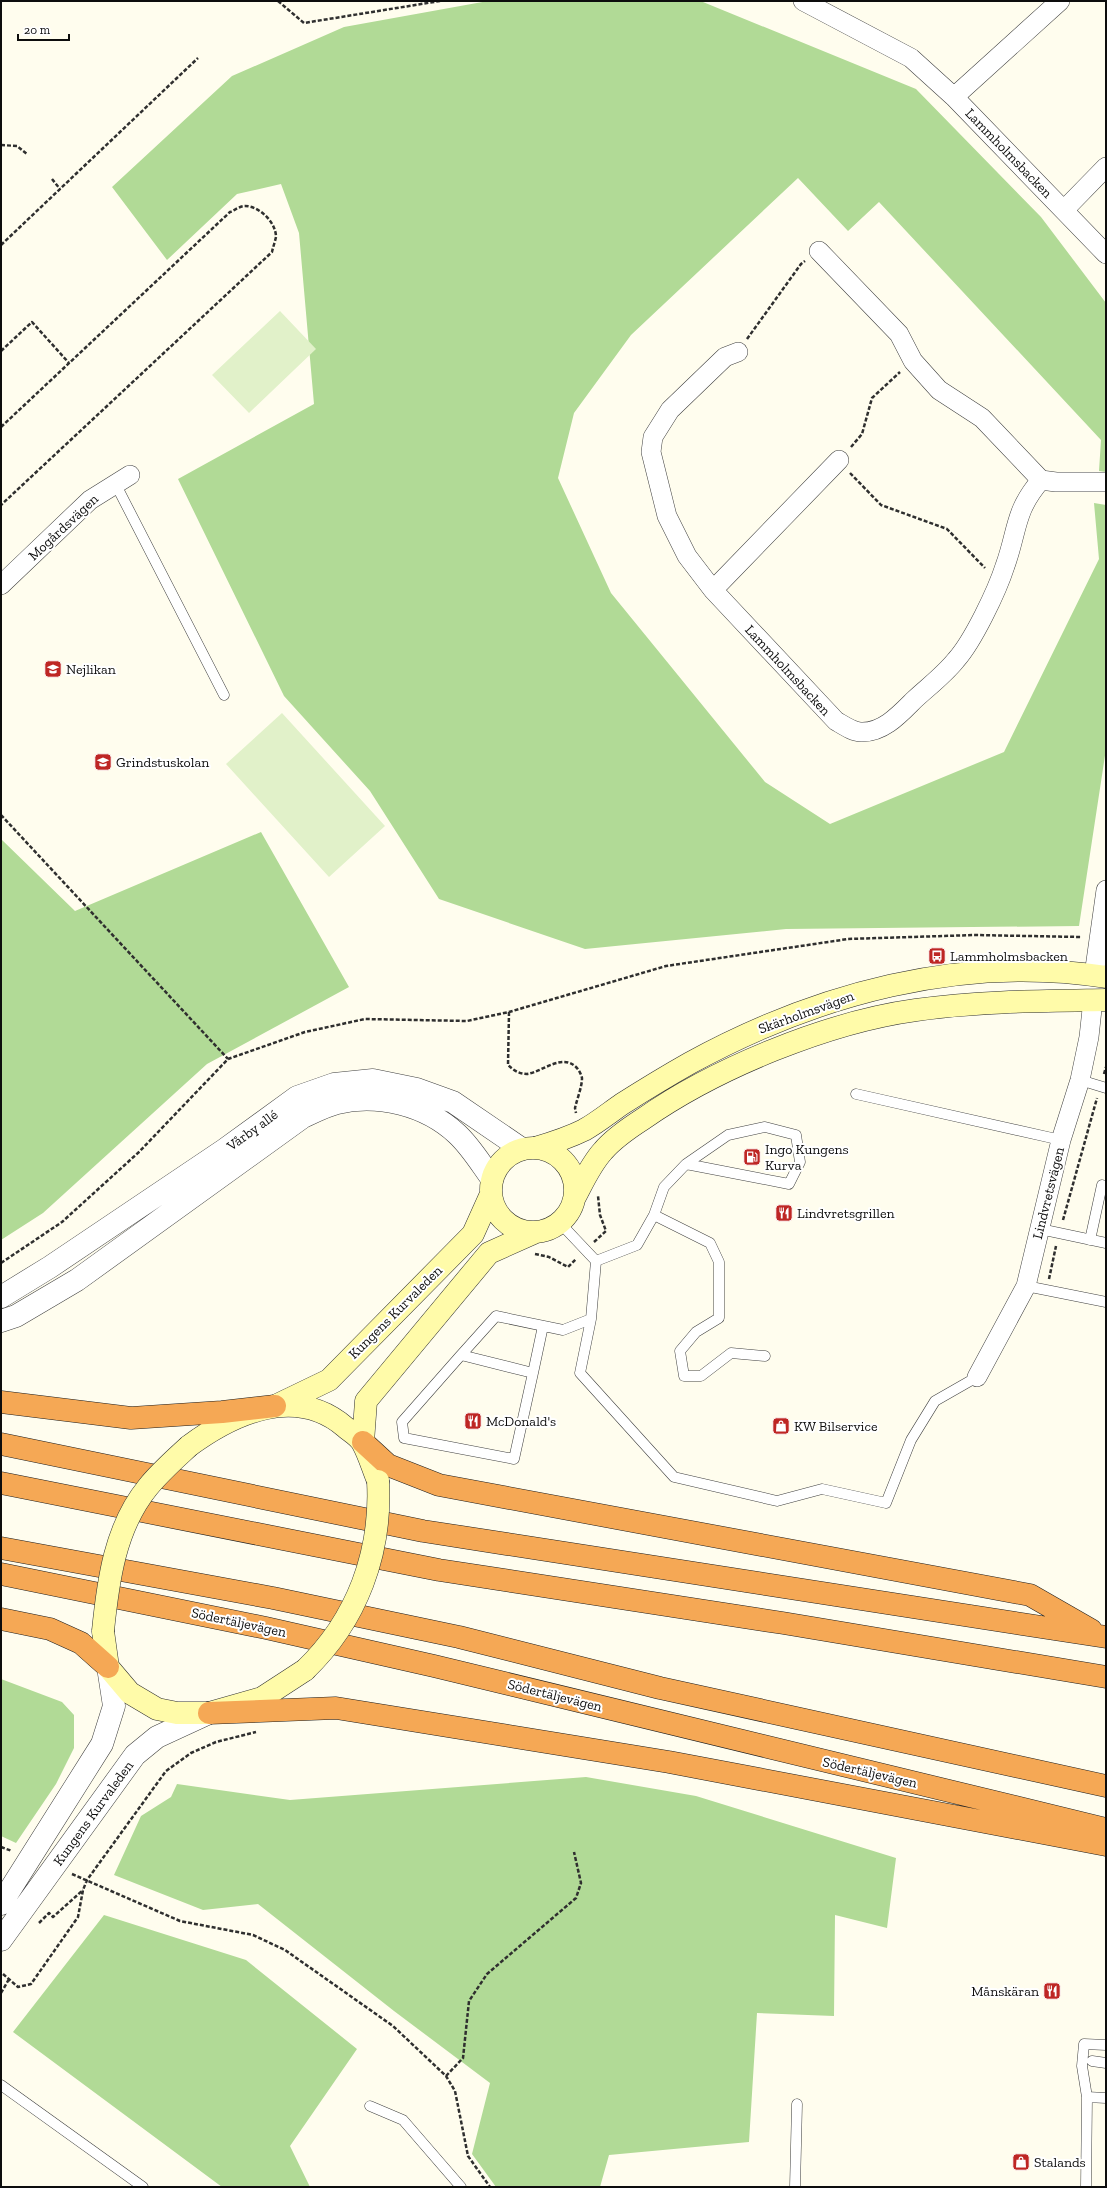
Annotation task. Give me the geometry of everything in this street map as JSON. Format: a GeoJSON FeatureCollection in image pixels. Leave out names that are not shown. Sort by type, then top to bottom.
{"type":"FeatureCollection","features":[{"type":"Feature","properties":{"kind":"highway"},"geometry":{"type":"LineString","coordinates":[[1,1402],[131,1418],[222,1412],[275,1406]]}},
{"type":"Feature","properties":{"kind":"highway"},"geometry":{"type":"LineString","coordinates":[[363,1442],[388,1465],[439,1485],[1030,1595],[1104,1637]]}},
{"type":"Feature","properties":{"kind":"highway"},"geometry":{"type":"LineString","coordinates":[[1,1444],[423,1531],[1104,1637]]}},
{"type":"Feature","properties":{"kind":"highway"},"geometry":{"type":"LineString","coordinates":[[1,1483],[439,1570],[783,1623],[1106,1677]]}},
{"type":"Feature","properties":{"kind":"highway"},"geometry":{"type":"LineString","coordinates":[[1,1548],[273,1598],[459,1637],[668,1690],[1062,1778],[1106,1786]]}},
{"type":"Feature","properties":{"kind":"highway","name":"Södertäljevägen"},"geometry":{"type":"LineString","coordinates":[[1,1574],[266,1628],[427,1664],[1106,1829]]}},
{"type":"Feature","properties":{"kind":"highway"},"geometry":{"type":"LineString","coordinates":[[1,1619],[50,1629],[81,1643],[108,1668]]}},
{"type":"Feature","properties":{"kind":"highway"},"geometry":{"type":"LineString","coordinates":[[209,1713],[336,1708],[669,1762],[1106,1845]]}},
{"type":"Feature","properties":{"kind":"main road","name":"Skärholmsvägen"},"geometry":{"type":"LineString","coordinates":[[528,1149],[557,1142],[586,1129],[624,1103],[733,1040],[838,998],[890,985],[935,977],[986,972],[1051,971],[1100,976]]}},
{"type":"Feature","properties":{"kind":"main road"},"geometry":{"type":"LineString","coordinates":[[1100,976],[1100,1000]]}},
{"type":"Feature","properties":{"kind":"main road","name":"Skärholmsvägen"},"geometry":{"type":"LineString","coordinates":[[575,1197],[602,1151],[622,1133],[690,1089],[776,1050],[872,1019],[914,1010],[1019,1001],[1100,1000]]}},
{"type":"Feature","properties":{"kind":"main road"},"geometry":{"type":"LineString","coordinates":[[528,1149],[546,1150],[566,1163],[572,1174],[575,1185],[575,1197],[570,1212],[561,1224],[549,1230],[536,1232],[519,1230],[505,1221],[496,1209],[492,1187],[498,1166],[508,1156],[528,1149]]}},
{"type":"Feature","properties":{"kind":"main road","name":"Kungens Kurvaleden"},"geometry":{"type":"LineString","coordinates":[[275,1406],[329,1380],[473,1234],[492,1187]]}},
{"type":"Feature","properties":{"kind":"main road","name":"Kungens Kurvaleden"},"geometry":{"type":"LineString","coordinates":[[363,1442],[366,1401],[489,1253],[536,1232]]}},
{"type":"Feature","properties":{"kind":"main road"},"geometry":{"type":"LineString","coordinates":[[275,1406],[307,1408],[332,1416],[363,1442],[378,1481],[379,1508],[370,1564],[362,1585],[337,1635],[305,1670],[262,1698],[209,1713],[177,1712],[158,1709],[130,1692],[108,1668],[103,1631],[108,1581],[117,1548],[131,1514],[147,1488],[189,1446],[209,1431],[239,1417],[275,1406]]}},
{"type":"Feature","properties":{"kind":"street","name":"Lammholmsbacken"},"geometry":{"type":"LineString","coordinates":[[803,1],[911,58],[954,97],[1106,254]]}},
{"type":"Feature","properties":{"kind":"street","name":"Lammholmsbacken"},"geometry":{"type":"LineString","coordinates":[[954,97],[1060,1]]}},
{"type":"Feature","properties":{"kind":"street","name":"Lammholmsbacken"},"geometry":{"type":"LineString","coordinates":[[1064,210],[1106,167]]}},
{"type":"Feature","properties":{"kind":"street"},"geometry":{"type":"LineString","coordinates":[[819,251],[899,334],[913,362],[939,390],[982,418],[1041,480],[1056,482],[1106,482]]}},
{"type":"Feature","properties":{"kind":"street","name":"Lammholmsbacken"},"geometry":{"type":"LineString","coordinates":[[738,352],[725,357],[670,410],[653,437],[651,452],[667,516],[687,556],[713,590],[836,722],[860,732],[878,730],[897,717],[956,660],[967,646],[999,582],[1006,564],[1020,510],[1029,493],[1041,480]]}},
{"type":"Feature","properties":{"kind":"street"},"geometry":{"type":"LineString","coordinates":[[713,590],[839,460]]}},
{"type":"Feature","properties":{"kind":"street","name":"Mogårdsvägen"},"geometry":{"type":"LineString","coordinates":[[1,585],[90,500],[122,479]]}},
{"type":"Feature","properties":{"kind":"street"},"geometry":{"type":"LineString","coordinates":[[1100,976],[1099,937],[1106,890]]}},
{"type":"Feature","properties":{"kind":"street","name":"Lindvretsvägen"},"geometry":{"type":"LineString","coordinates":[[977,1377],[1026,1286],[1061,1140],[1080,1080],[1089,1037],[1100,1000]]}},
{"type":"Feature","properties":{"kind":"street","name":"Vårby allé"},"geometry":{"type":"LineString","coordinates":[[1,1297],[50,1267],[224,1150],[297,1097],[334,1084],[373,1080],[417,1089],[453,1102],[528,1149]]}},
{"type":"Feature","properties":{"kind":"street","name":"Vårby allé"},"geometry":{"type":"LineString","coordinates":[[1,1321],[16,1316],[77,1280],[302,1117],[337,1103],[361,1100],[380,1101],[406,1105],[426,1112],[457,1134],[492,1187]]}},
{"type":"Feature","properties":{"kind":"street","name":"Kungens Kurvaleden"},"geometry":{"type":"LineString","coordinates":[[1,1904],[102,1744],[114,1706],[108,1668]]}},
{"type":"Feature","properties":{"kind":"street","name":"Kungens Kurvaleden"},"geometry":{"type":"LineString","coordinates":[[1,1940],[135,1755],[157,1737],[209,1713]]}},
{"type":"Feature","properties":{"kind":"lane"},"geometry":{"type":"LineString","coordinates":[[122,479],[224,694]]}},
{"type":"Feature","properties":{"kind":"lane"},"geometry":{"type":"LineString","coordinates":[[1080,1080],[1103,1087]]}},
{"type":"Feature","properties":{"kind":"lane"},"geometry":{"type":"LineString","coordinates":[[856,1094],[1061,1140]]}},
{"type":"Feature","properties":{"kind":"lane"},"geometry":{"type":"LineString","coordinates":[[596,1261],[637,1245],[654,1216],[664,1187],[686,1164],[728,1135],[765,1127],[796,1135],[800,1162],[790,1184],[686,1164]]}},
{"type":"Feature","properties":{"kind":"lane"},"geometry":{"type":"LineString","coordinates":[[1090,1240],[1102,1185],[1106,1186]]}},
{"type":"Feature","properties":{"kind":"lane"},"geometry":{"type":"LineString","coordinates":[[654,1216],[710,1243],[719,1262],[719,1318],[696,1332],[680,1351],[684,1376],[701,1376],[731,1353],[765,1356]]}},
{"type":"Feature","properties":{"kind":"lane"},"geometry":{"type":"LineString","coordinates":[[561,1224],[596,1261],[591,1319],[580,1373],[674,1477],[777,1501],[822,1489],[886,1503],[911,1440],[936,1401],[977,1377]]}},
{"type":"Feature","properties":{"kind":"lane"},"geometry":{"type":"LineString","coordinates":[[1040,1229],[1106,1243]]}},
{"type":"Feature","properties":{"kind":"lane"},"geometry":{"type":"LineString","coordinates":[[1026,1286],[1106,1302]]}},
{"type":"Feature","properties":{"kind":"lane"},"geometry":{"type":"LineString","coordinates":[[543,1326],[514,1459],[404,1438],[402,1422],[496,1316],[563,1330],[591,1319]]}},
{"type":"Feature","properties":{"kind":"lane"},"geometry":{"type":"LineString","coordinates":[[461,1355],[533,1373]]}},
{"type":"Feature","properties":{"kind":"lane"},"geometry":{"type":"LineString","coordinates":[[1086,2187],[1087,2097],[1082,2066],[1084,2044],[1106,2045]]}},
{"type":"Feature","properties":{"kind":"lane"},"geometry":{"type":"LineString","coordinates":[[1092,2061],[1106,2062]]}},
{"type":"Feature","properties":{"kind":"lane"},"geometry":{"type":"LineString","coordinates":[[1,2085],[143,2187]]}},
{"type":"Feature","properties":{"kind":"lane"},"geometry":{"type":"LineString","coordinates":[[1087,2097],[1106,2098]]}},
{"type":"Feature","properties":{"kind":"lane"},"geometry":{"type":"LineString","coordinates":[[795,2187],[797,2104]]}},
{"type":"Feature","properties":{"kind":"lane"},"geometry":{"type":"LineString","coordinates":[[370,2106],[403,2120],[461,2187]]}},
{"type":"Feature","properties":{"kind":"path"},"geometry":{"type":"LineString","coordinates":[[278,1],[304,23],[440,1]]}},
{"type":"Feature","properties":{"kind":"path"},"geometry":{"type":"LineString","coordinates":[[1,245],[198,58]]}},
{"type":"Feature","properties":{"kind":"path"},"geometry":{"type":"LineString","coordinates":[[1,145],[16,146],[27,154]]}},
{"type":"Feature","properties":{"kind":"path"},"geometry":{"type":"LineString","coordinates":[[52,179],[60,189]]}},
{"type":"Feature","properties":{"kind":"path"},"geometry":{"type":"LineString","coordinates":[[1,427],[230,212],[243,206],[253,207],[264,213],[270,221],[276,236],[272,252],[1,505]]}},
{"type":"Feature","properties":{"kind":"path"},"geometry":{"type":"LineString","coordinates":[[738,352],[801,264],[819,251]]}},
{"type":"Feature","properties":{"kind":"path"},"geometry":{"type":"LineString","coordinates":[[1,350],[32,322],[69,363]]}},
{"type":"Feature","properties":{"kind":"path"},"geometry":{"type":"LineString","coordinates":[[913,362],[872,398],[862,434],[839,460],[881,505],[948,529],[999,582]]}},
{"type":"Feature","properties":{"kind":"path"},"geometry":{"type":"LineString","coordinates":[[1,815],[228,1059]]}},
{"type":"Feature","properties":{"kind":"path"},"geometry":{"type":"LineString","coordinates":[[1,1264],[62,1222],[139,1152],[228,1059],[305,1032],[365,1019],[467,1020],[509,1012],[666,966],[848,940],[974,935],[1099,937]]}},
{"type":"Feature","properties":{"kind":"path"},"geometry":{"type":"LineString","coordinates":[[509,1012],[508,1065],[519,1072],[527,1074],[559,1062],[570,1063],[575,1066],[580,1071],[582,1078],[575,1108],[576,1114],[586,1129]]}},
{"type":"Feature","properties":{"kind":"path"},"geometry":{"type":"LineString","coordinates":[[1047,1290],[1059,1233],[1103,1087],[1106,1067]]}},
{"type":"Feature","properties":{"kind":"path"},"geometry":{"type":"LineString","coordinates":[[568,1267],[606,1231],[598,1204],[599,1190]]}},
{"type":"Feature","properties":{"kind":"path"},"geometry":{"type":"LineString","coordinates":[[3,1974],[18,1987],[31,1984],[78,1917],[83,1890],[87,1880],[166,1771],[191,1753],[216,1742],[262,1731]]}},
{"type":"Feature","properties":{"kind":"path"},"geometry":{"type":"LineString","coordinates":[[1,1847],[16,1853]]}},
{"type":"Feature","properties":{"kind":"path"},"geometry":{"type":"LineString","coordinates":[[446,2076],[463,2058],[469,2001],[487,1974],[576,1898],[581,1883],[574,1852]]}},
{"type":"Feature","properties":{"kind":"path"},"geometry":{"type":"LineString","coordinates":[[68,1873],[180,1921],[253,1935],[285,1950],[393,2026],[446,2076],[455,2091],[468,2156],[490,2187]]}},
{"type":"Feature","properties":{"kind":"path"},"geometry":{"type":"LineString","coordinates":[[38,1924],[49,1913],[53,1917],[83,1890]]}},
{"type":"Feature","properties":{"kind":"path"},"geometry":{"type":"LineString","coordinates":[[1,1993],[9,1979]]}},
{"type":"Feature","properties":{"kind":"green space"},"geometry":{"type":"Polygon","coordinates":[[[488,1],[703,2],[916,89],[1041,217],[1106,303],[1106,472],[1099,471],[1101,440],[879,202],[848,231],[798,178],[631,335],[574,413],[558,478],[611,593],[765,782],[830,824],[1004,752],[1099,559],[1094,503],[1106,505],[1106,749],[1079,926],[786,929],[585,949],[439,899],[370,791],[284,696],[178,479],[314,404],[299,233],[281,184],[237,194],[167,260],[112,187],[232,76],[344,27],[488,1]]]}},
{"type":"Feature","properties":{"kind":"green space"},"geometry":{"type":"Polygon","coordinates":[[[280,311],[316,349],[249,413],[212,375],[280,311]]]}},
{"type":"Feature","properties":{"kind":"green space"},"geometry":{"type":"Polygon","coordinates":[[[282,713],[385,826],[329,877],[226,764],[282,713]]]}},
{"type":"Feature","properties":{"kind":"green space"},"geometry":{"type":"Polygon","coordinates":[[[261,832],[349,987],[207,1064],[43,1213],[1,1240],[1,839],[75,911],[261,832]]]}},
{"type":"Feature","properties":{"kind":"green space"},"geometry":{"type":"Polygon","coordinates":[[[1,1679],[62,1702],[74,1715],[74,1748],[56,1784],[16,1843],[1,1836],[1,1679]]]}},
{"type":"Feature","properties":{"kind":"green space"},"geometry":{"type":"Polygon","coordinates":[[[586,1777],[696,1796],[896,1858],[887,1928],[835,1915],[834,2016],[757,2013],[749,2142],[609,2155],[600,2187],[496,2187],[472,2154],[490,2083],[394,2011],[258,1904],[203,1910],[114,1875],[141,1816],[171,1797],[177,1784],[290,1800],[586,1777]]]}},
{"type":"Feature","properties":{"kind":"green space"},"geometry":{"type":"Polygon","coordinates":[[[104,1915],[246,1960],[357,2049],[290,2146],[310,2187],[222,2187],[13,2032],[104,1915]]]}},
{"type":"Feature","properties":{"kind":"place","name":"Nejlikan"},"geometry":{"type":"Point","coordinates":[53,669]}},
{"type":"Feature","properties":{"kind":"place","name":"Grindstuskolan"},"geometry":{"type":"Point","coordinates":[103,762]}},
{"type":"Feature","properties":{"kind":"place","name":"Lammholmsbacken"},"geometry":{"type":"Point","coordinates":[937,956]}},
{"type":"Feature","properties":{"kind":"place","name":"Ingo Kungens Kurva"},"geometry":{"type":"Point","coordinates":[752,1157]}},
{"type":"Feature","properties":{"kind":"place","name":"Lindvretsgrillen"},"geometry":{"type":"Point","coordinates":[784,1213]}},
{"type":"Feature","properties":{"kind":"place","name":"McDonald's"},"geometry":{"type":"Point","coordinates":[473,1421]}},
{"type":"Feature","properties":{"kind":"place","name":"KW Bilservice"},"geometry":{"type":"Point","coordinates":[781,1426]}},
{"type":"Feature","properties":{"kind":"place","name":"Månskäran"},"geometry":{"type":"Point","coordinates":[1052,1991]}},
{"type":"Feature","properties":{"kind":"place","name":"Stalands"},"geometry":{"type":"Point","coordinates":[1021,2162]}}]}
